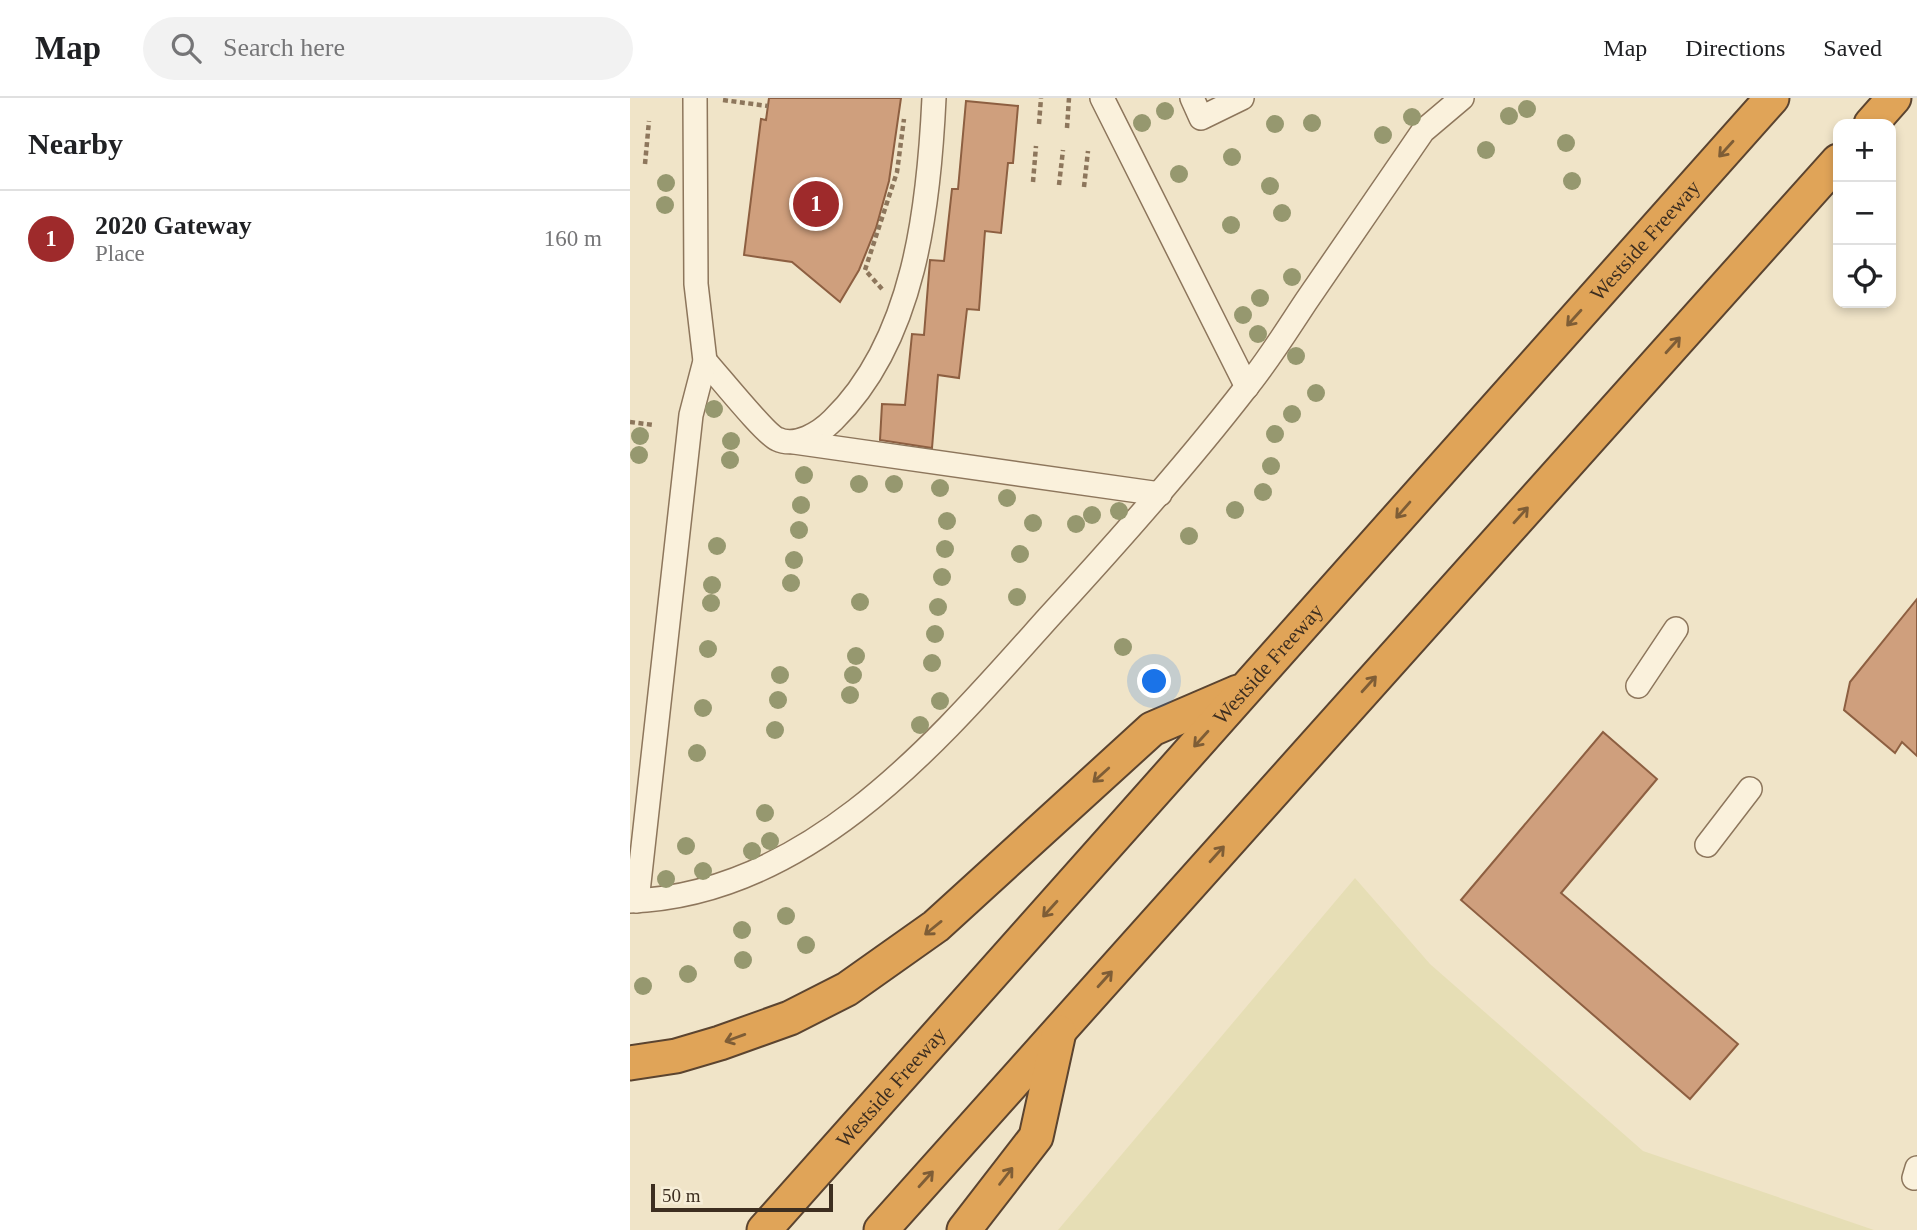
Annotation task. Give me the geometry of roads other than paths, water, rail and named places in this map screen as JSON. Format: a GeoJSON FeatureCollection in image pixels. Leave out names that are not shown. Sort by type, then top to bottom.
{"type":"FeatureCollection","features":[{"type":"Feature","properties":{"kind":"highway","name":"Westside Freeway"},"geometry":{"type":"LineString","coordinates":[[764,1230],[1772,98]]}},
{"type":"Feature","properties":{"kind":"highway"},"geometry":{"type":"LineString","coordinates":[[1875,119],[1894,98]]}},
{"type":"Feature","properties":{"kind":"highway"},"geometry":{"type":"LineString","coordinates":[[881,1230],[1833,167]]}},
{"type":"Feature","properties":{"kind":"highway"},"geometry":{"type":"LineString","coordinates":[[630,1063],[676,1056],[720,1043],[790,1018],[847,989],[936,926],[1152,729],[1247,688]]}},
{"type":"Feature","properties":{"kind":"highway"},"geometry":{"type":"LineString","coordinates":[[964,1230],[1036,1137],[1059,1030]]}},
{"type":"Feature","properties":{"kind":"lane"},"geometry":{"type":"LineString","coordinates":[[695,98],[696,284],[705,361],[691,415],[634,901],[720,887],[799,849],[888,786],[960,716],[1160,494],[1247,387],[1423,131],[1460,99]]}},
{"type":"Feature","properties":{"kind":"lane"},"geometry":{"type":"LineString","coordinates":[[794,442],[823,430],[850,403],[898,314],[922,229],[932,172],[934,98]]}},
{"type":"Feature","properties":{"kind":"lane"},"geometry":{"type":"LineString","coordinates":[[1102,98],[1247,387]]}},
{"type":"Feature","properties":{"kind":"lane"},"geometry":{"type":"LineString","coordinates":[[1192,98],[1201,118],[1242,98]]}},
{"type":"Feature","properties":{"kind":"lane"},"geometry":{"type":"LineString","coordinates":[[705,361],[775,439],[1160,494]]}},
{"type":"Feature","properties":{"kind":"lane"},"geometry":{"type":"LineString","coordinates":[[1638,686],[1676,629]]}},
{"type":"Feature","properties":{"kind":"lane"},"geometry":{"type":"LineString","coordinates":[[1707,845],[1750,789]]}},
{"type":"Feature","properties":{"kind":"place","name":"2020 Gateway"},"geometry":{"type":"Point","coordinates":[816,204]}}]}
